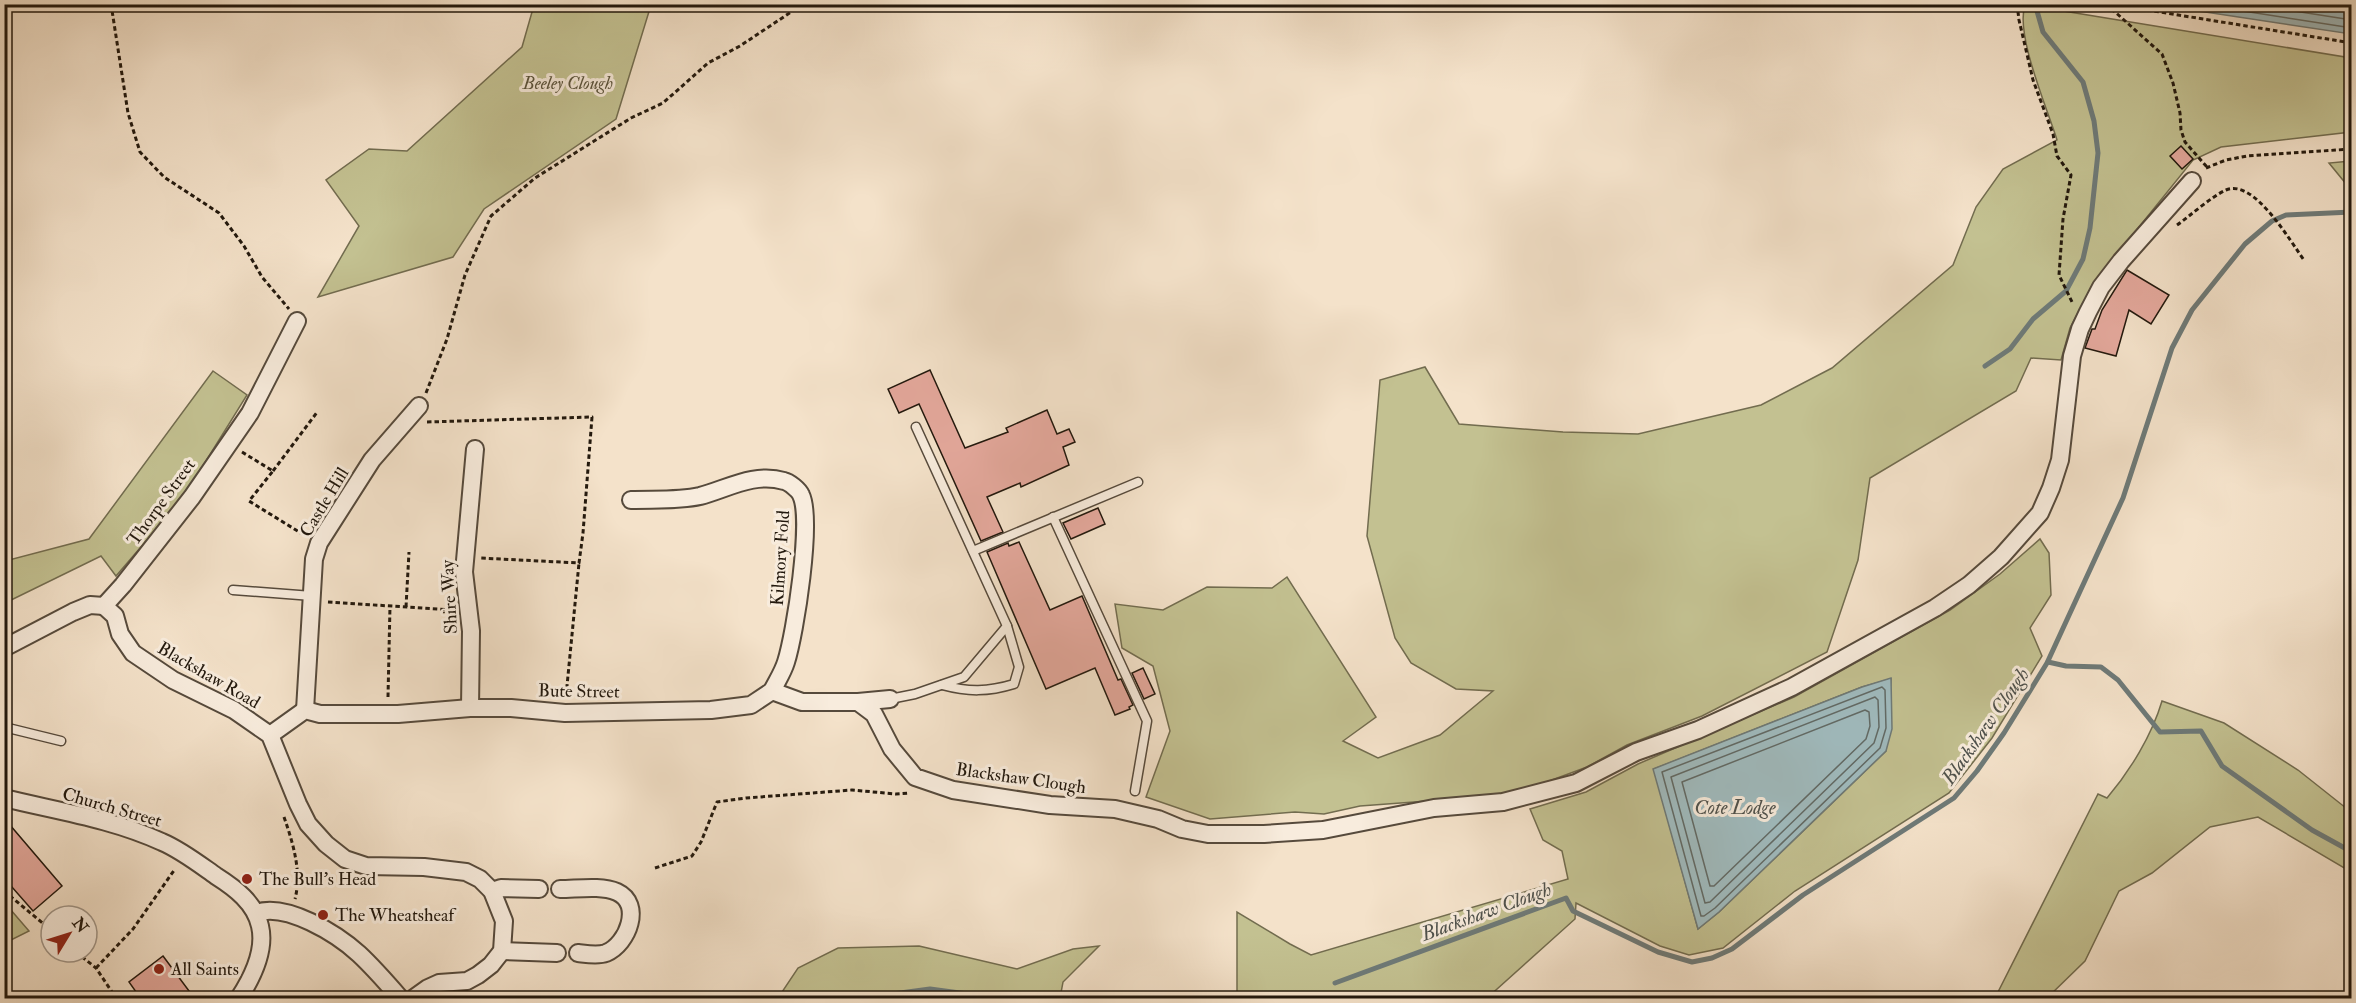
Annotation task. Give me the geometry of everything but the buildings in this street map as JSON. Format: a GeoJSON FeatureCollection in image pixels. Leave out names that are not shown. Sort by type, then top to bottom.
{"type":"FeatureCollection","features":[{"type":"Feature","properties":{"kind":"street","name":"Blackshaw Clough"},"geometry":{"type":"LineString","coordinates":[[858,702],[873,714],[892,749],[915,777],[953,790],[1050,805],[1115,809],[1158,819],[1182,829],[1208,834],[1264,834],[1323,830],[1434,808],[1503,802],[1576,783],[1636,752],[1698,730],[1792,687],[1935,608],[1969,585],[2001,557],[2040,513],[2051,488],[2060,460],[2072,357],[2080,329],[2088,312],[2101,287],[2121,261],[2192,181]]}},
{"type":"Feature","properties":{"kind":"street","name":"Thorpe Street"},"geometry":{"type":"LineString","coordinates":[[104,606],[192,497],[250,413],[297,321]]}},
{"type":"Feature","properties":{"kind":"street","name":"Castle Hill"},"geometry":{"type":"LineString","coordinates":[[305,710],[314,559],[319,543],[372,460],[419,406]]}},
{"type":"Feature","properties":{"kind":"street","name":"Shire Way"},"geometry":{"type":"LineString","coordinates":[[470,708],[471,631],[464,572],[475,449]]}},
{"type":"Feature","properties":{"kind":"street","name":"Kilmory Fold"},"geometry":{"type":"LineString","coordinates":[[631,500],[699,496],[736,482],[764,479],[785,481],[801,493],[805,509],[799,597],[786,662],[772,691]]}},
{"type":"Feature","properties":{"kind":"street"},"geometry":{"type":"LineString","coordinates":[[4,648],[73,612],[90,605],[104,606]]}},
{"type":"Feature","properties":{"kind":"street","name":"Blackshaw Road"},"geometry":{"type":"LineString","coordinates":[[104,606],[115,616],[120,634],[133,652],[173,680],[234,710],[270,735]]}},
{"type":"Feature","properties":{"kind":"street"},"geometry":{"type":"LineString","coordinates":[[772,691],[802,702],[858,702],[890,699]]}},
{"type":"Feature","properties":{"kind":"street","name":"Bute Street"},"geometry":{"type":"LineString","coordinates":[[305,710],[320,714],[387,714],[470,708],[511,708],[565,713],[711,710],[751,705],[772,691]]}},
{"type":"Feature","properties":{"kind":"street"},"geometry":{"type":"LineString","coordinates":[[305,710],[270,735],[308,824],[326,844],[345,859],[366,866],[424,867],[466,872],[480,879],[492,891],[504,921],[502,951],[491,965],[467,981],[439,983],[414,999]]}},
{"type":"Feature","properties":{"kind":"street","name":"Church Street"},"geometry":{"type":"LineString","coordinates":[[4,798],[105,822],[164,842],[234,888],[256,913]]}},
{"type":"Feature","properties":{"kind":"street"},"geometry":{"type":"LineString","coordinates":[[492,891],[501,888],[539,889]]}},
{"type":"Feature","properties":{"kind":"street"},"geometry":{"type":"LineString","coordinates":[[560,889],[607,890],[619,893],[627,900],[631,912],[630,924],[613,949],[601,954],[578,953]]}},
{"type":"Feature","properties":{"kind":"street"},"geometry":{"type":"LineString","coordinates":[[239,999],[250,980],[261,950],[261,927],[256,913],[267,909],[313,924],[357,952],[400,999]]}},
{"type":"Feature","properties":{"kind":"street"},"geometry":{"type":"LineString","coordinates":[[502,951],[557,953]]}},
{"type":"Feature","properties":{"kind":"lane"},"geometry":{"type":"LineString","coordinates":[[916,427],[1007,626],[1019,667],[1014,684],[992,691],[959,689],[942,685]]}},
{"type":"Feature","properties":{"kind":"lane"},"geometry":{"type":"LineString","coordinates":[[973,551],[1138,482]]}},
{"type":"Feature","properties":{"kind":"lane"},"geometry":{"type":"LineString","coordinates":[[1053,518],[1147,721],[1135,791]]}},
{"type":"Feature","properties":{"kind":"lane"},"geometry":{"type":"LineString","coordinates":[[233,590],[311,599]]}},
{"type":"Feature","properties":{"kind":"lane"},"geometry":{"type":"LineString","coordinates":[[890,699],[915,694],[964,678],[1007,626]]}},
{"type":"Feature","properties":{"kind":"lane"},"geometry":{"type":"LineString","coordinates":[[4,727],[61,741]]}},
{"type":"Feature","properties":{"kind":"path"},"geometry":{"type":"LineString","coordinates":[[111,4],[128,113],[140,152],[164,177],[219,213],[244,246],[262,277],[286,304],[297,321]]}},
{"type":"Feature","properties":{"kind":"path"},"geometry":{"type":"LineString","coordinates":[[419,406],[432,381],[447,339],[465,275],[491,216],[535,178],[631,118],[663,103],[708,63],[740,46],[803,4]]}},
{"type":"Feature","properties":{"kind":"path"},"geometry":{"type":"LineString","coordinates":[[2018,4],[2019,20],[2033,80],[2053,134],[2057,156],[2071,175],[2063,219],[2059,274],[2072,304],[2088,312]]}},
{"type":"Feature","properties":{"kind":"path"},"geometry":{"type":"LineString","coordinates":[[2097,4],[2114,11],[2162,54],[2172,83],[2185,142],[2207,167]]}},
{"type":"Feature","properties":{"kind":"path"},"geometry":{"type":"LineString","coordinates":[[2110,4],[2352,43]]}},
{"type":"Feature","properties":{"kind":"path"},"geometry":{"type":"LineString","coordinates":[[2192,181],[2207,167],[2226,160],[2247,156],[2352,149]]}},
{"type":"Feature","properties":{"kind":"path"},"geometry":{"type":"LineString","coordinates":[[2172,229],[2227,189],[2243,189],[2268,210],[2304,260]]}},
{"type":"Feature","properties":{"kind":"path"},"geometry":{"type":"LineString","coordinates":[[318,411],[249,501],[319,543]]}},
{"type":"Feature","properties":{"kind":"path"},"geometry":{"type":"LineString","coordinates":[[404,422],[592,417],[565,713]]}},
{"type":"Feature","properties":{"kind":"path"},"geometry":{"type":"LineString","coordinates":[[227,444],[273,471]]}},
{"type":"Feature","properties":{"kind":"path"},"geometry":{"type":"LineString","coordinates":[[406,607],[409,552]]}},
{"type":"Feature","properties":{"kind":"path"},"geometry":{"type":"LineString","coordinates":[[465,557],[579,563]]}},
{"type":"Feature","properties":{"kind":"path"},"geometry":{"type":"LineString","coordinates":[[311,599],[468,611]]}},
{"type":"Feature","properties":{"kind":"path"},"geometry":{"type":"LineString","coordinates":[[387,714],[390,606]]}},
{"type":"Feature","properties":{"kind":"path"},"geometry":{"type":"LineString","coordinates":[[655,868],[692,856],[701,842],[717,802],[852,790],[896,794],[917,793]]}},
{"type":"Feature","properties":{"kind":"path"},"geometry":{"type":"LineString","coordinates":[[283,814],[293,846],[297,872],[297,891],[288,914]]}},
{"type":"Feature","properties":{"kind":"path"},"geometry":{"type":"LineString","coordinates":[[96,968],[133,928],[185,855]]}},
{"type":"Feature","properties":{"kind":"path"},"geometry":{"type":"LineString","coordinates":[[4,891],[39,920]]}},
{"type":"Feature","properties":{"kind":"path"},"geometry":{"type":"LineString","coordinates":[[91,964],[116,999]]}},
{"type":"Feature","properties":{"kind":"green space","name":"Beeley Clough"},"geometry":{"type":"Polygon","coordinates":[[[534,5],[651,5],[616,119],[484,209],[453,257],[318,297],[359,226],[326,180],[369,149],[407,151],[522,47],[534,5]]]}},
{"type":"Feature","properties":{"kind":"green space"},"geometry":{"type":"Polygon","coordinates":[[[2025,5],[2039,5],[2045,8],[2351,58],[2351,132],[2221,147],[2193,160],[2093,284],[2070,328],[2061,360],[2031,358],[2016,391],[1870,478],[1858,560],[1827,652],[1702,716],[1627,745],[1587,767],[1525,790],[1468,798],[1360,806],[1324,814],[1295,812],[1210,819],[1146,797],[1170,731],[1153,666],[1122,648],[1115,604],[1163,610],[1207,587],[1272,588],[1287,577],[1376,717],[1343,741],[1378,758],[1440,735],[1493,691],[1456,689],[1411,663],[1395,638],[1367,536],[1380,380],[1425,367],[1459,424],[1563,432],[1638,434],[1761,405],[1832,368],[1953,265],[1976,207],[2003,169],[2057,140],[2028,52],[2024,34],[2025,5]]]}},
{"type":"Feature","properties":{"kind":"green space"},"geometry":{"type":"Polygon","coordinates":[[[2352,161],[2351,190],[2329,163],[2352,161]]]}},
{"type":"Feature","properties":{"kind":"green space"},"geometry":{"type":"Polygon","coordinates":[[[213,371],[247,395],[183,498],[116,576],[101,556],[5,603],[5,561],[89,539],[213,371]]]}},
{"type":"Feature","properties":{"kind":"green space"},"geometry":{"type":"Polygon","coordinates":[[[2040,539],[2049,553],[2051,595],[2030,628],[2042,656],[1992,738],[1949,793],[1795,891],[1723,948],[1689,955],[1660,946],[1576,903],[1575,919],[1487,998],[1237,998],[1237,912],[1311,955],[1568,879],[1562,851],[1543,840],[1530,809],[1586,792],[1638,764],[1794,697],[1950,610],[2000,574],[2040,539]],[[1891,679],[1862,687],[1654,769],[1698,929],[1719,912],[1886,751],[1891,679]]]}},
{"type":"Feature","properties":{"kind":"green space"},"geometry":{"type":"Polygon","coordinates":[[[2162,701],[2224,723],[2298,770],[2351,812],[2351,872],[2258,817],[2210,827],[2152,873],[2119,891],[2085,961],[2047,998],[1995,998],[2098,794],[2107,798],[2124,776],[2146,740],[2162,701]]]}},
{"type":"Feature","properties":{"kind":"green space"},"geometry":{"type":"Polygon","coordinates":[[[4,902],[29,931],[5,943],[4,943],[4,902]]]}},
{"type":"Feature","properties":{"kind":"green space"},"geometry":{"type":"Polygon","coordinates":[[[919,946],[1017,969],[1073,949],[1099,946],[1063,982],[1060,998],[778,998],[798,968],[838,948],[919,946]]]}},
{"type":"Feature","properties":{"kind":"water"},"geometry":{"type":"Polygon","coordinates":[[[2159,5],[2351,5],[2351,34],[2159,5]]]}},
{"type":"Feature","properties":{"kind":"water","name":"Cote Lodge"},"geometry":{"type":"Polygon","coordinates":[[[1891,678],[1892,729],[1886,751],[1719,912],[1698,929],[1653,769],[1862,687],[1891,678]]]}},
{"type":"Feature","properties":{"kind":"waterway"},"geometry":{"type":"LineString","coordinates":[[1985,366],[2010,349],[2033,319],[2066,291],[2083,259],[2090,228],[2098,153],[2094,121],[2083,82],[2043,32],[2035,4]]}},
{"type":"Feature","properties":{"kind":"waterway","name":"Blackshaw Clough"},"geometry":{"type":"LineString","coordinates":[[1335,983],[1566,898],[1573,911],[1658,952],[1692,962],[1712,958],[1732,949],[1803,895],[1954,798],[2004,733],[2047,663],[2123,498],[2172,348],[2192,310],[2245,244],[2272,221],[2286,215],[2352,212]]}},
{"type":"Feature","properties":{"kind":"waterway"},"geometry":{"type":"LineString","coordinates":[[2048,662],[2066,666],[2101,667],[2118,680],[2160,732],[2201,731],[2222,766],[2312,830],[2352,852]]}},
{"type":"Feature","properties":{"kind":"waterway","name":"Blackshaw Clough"},"geometry":{"type":"LineString","coordinates":[[863,998],[930,989],[997,998]]}},
{"type":"Feature","properties":{"kind":"place","name":"The Bull's Head"},"geometry":{"type":"Point","coordinates":[247,879]}},
{"type":"Feature","properties":{"kind":"place","name":"The Wheatsheaf"},"geometry":{"type":"Point","coordinates":[323,915]}},
{"type":"Feature","properties":{"kind":"place","name":"All Saints"},"geometry":{"type":"Point","coordinates":[159,969]}}]}
